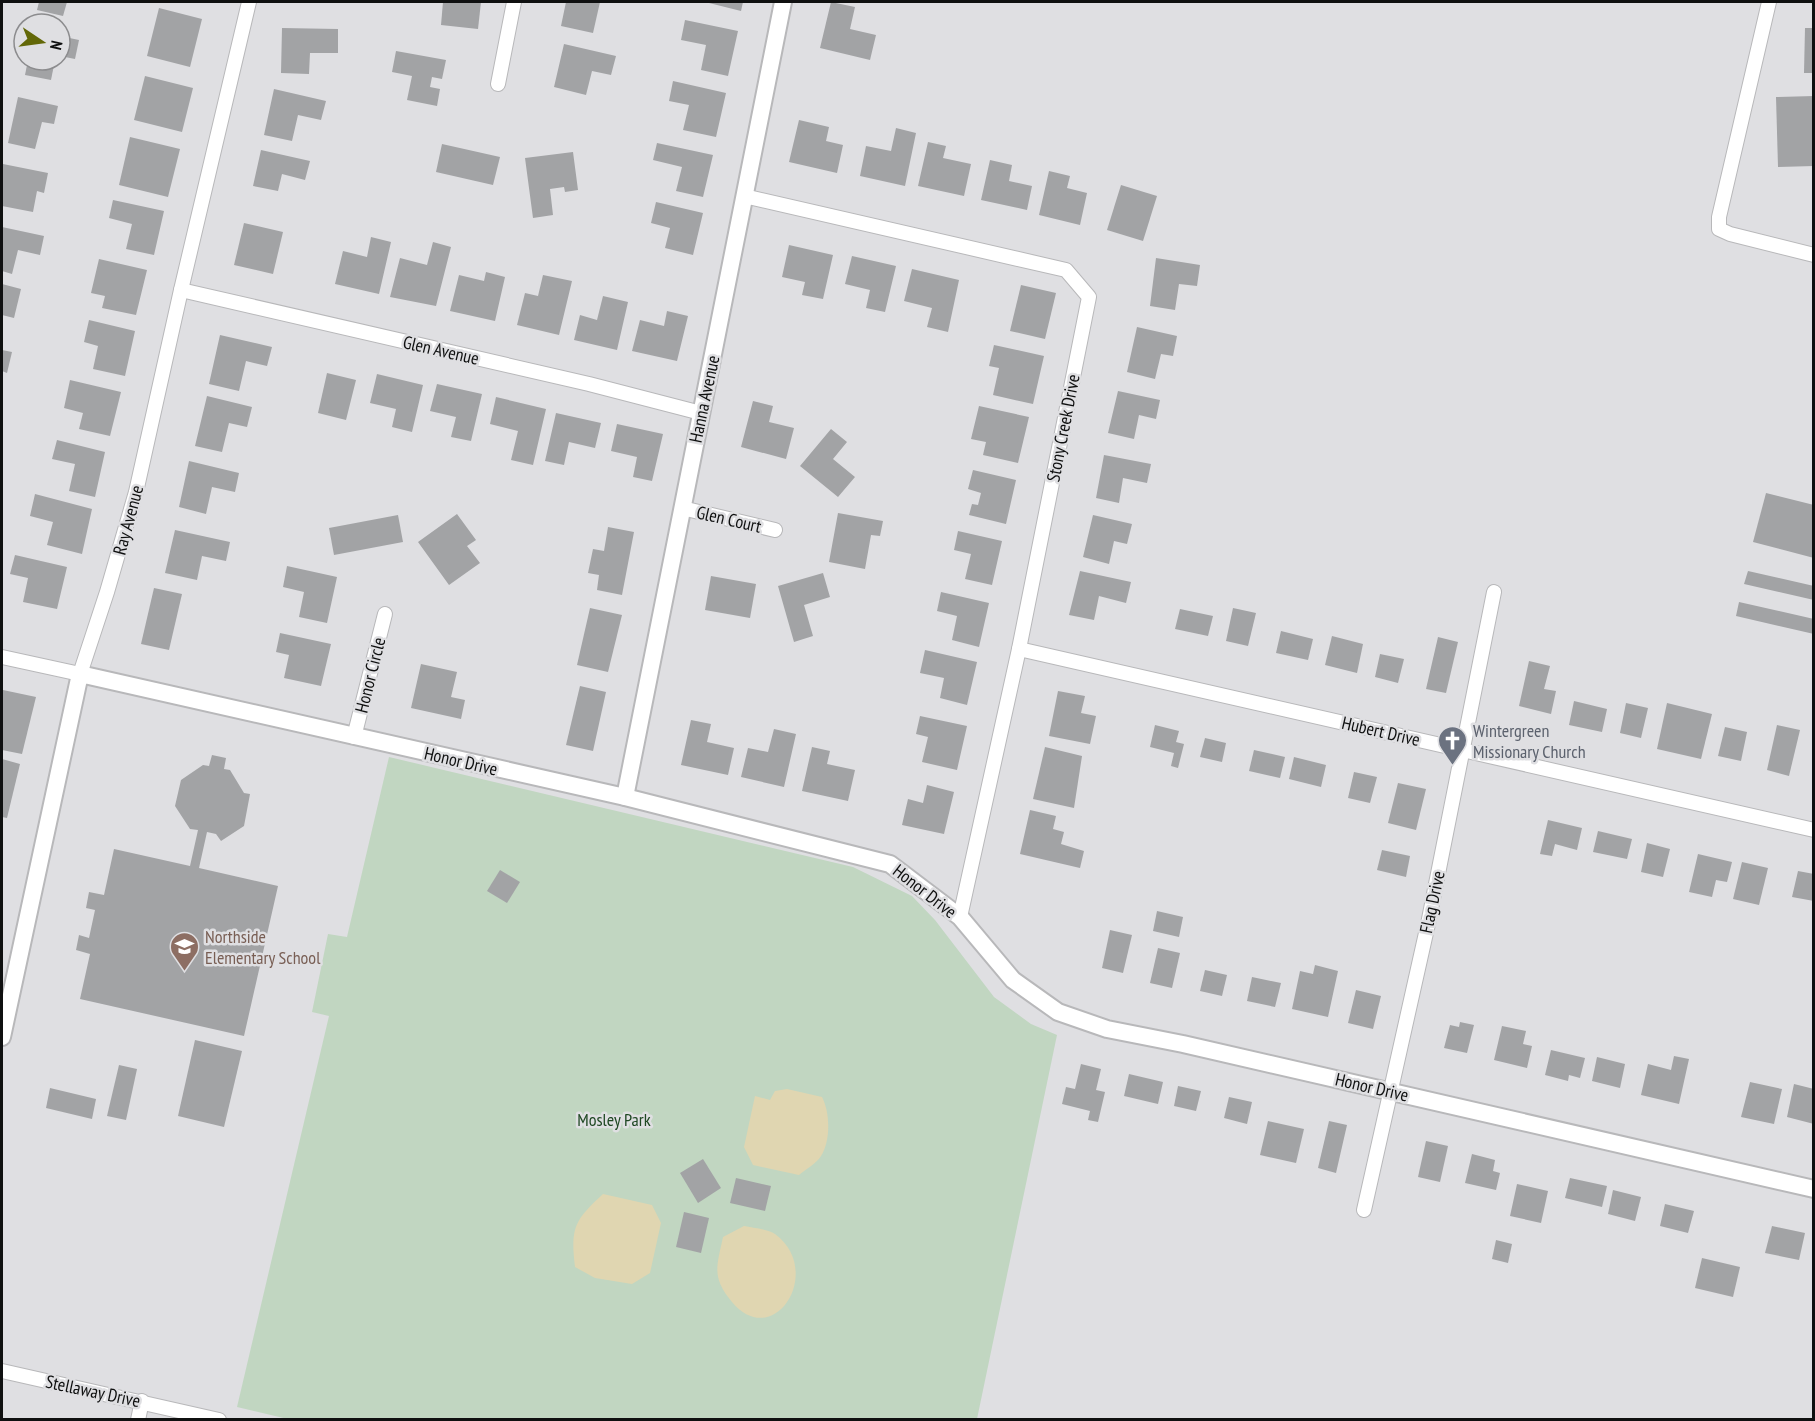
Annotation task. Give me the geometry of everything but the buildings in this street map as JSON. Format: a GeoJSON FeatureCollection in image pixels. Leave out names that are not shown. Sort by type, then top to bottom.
{"type":"FeatureCollection","features":[{"type":"Feature","properties":{"kind":"street","name":"Ray Avenue"},"geometry":{"type":"LineString","coordinates":[[2,1037],[80,674],[108,592],[136,492],[249,2]]}},
{"type":"Feature","properties":{"kind":"street"},"geometry":{"type":"LineString","coordinates":[[498,84],[514,2]]}},
{"type":"Feature","properties":{"kind":"street","name":"Hanna Avenue"},"geometry":{"type":"LineString","coordinates":[[625,797],[783,2]]}},
{"type":"Feature","properties":{"kind":"street"},"geometry":{"type":"LineString","coordinates":[[1769,2],[1719,217],[1719,229],[1730,234],[1814,255]]}},
{"type":"Feature","properties":{"kind":"street","name":"Stony Creek Drive"},"geometry":{"type":"LineString","coordinates":[[744,196],[1066,270],[1089,297],[1019,649],[960,917]]}},
{"type":"Feature","properties":{"kind":"street","name":"Glen Avenue"},"geometry":{"type":"LineString","coordinates":[[181,290],[589,384],[701,413]]}},
{"type":"Feature","properties":{"kind":"street","name":"Glen Court"},"geometry":{"type":"LineString","coordinates":[[682,508],[775,530]]}},
{"type":"Feature","properties":{"kind":"street","name":"Flag Drive"},"geometry":{"type":"LineString","coordinates":[[1364,1210],[1428,924],[1494,592]]}},
{"type":"Feature","properties":{"kind":"street","name":"Honor Circle"},"geometry":{"type":"LineString","coordinates":[[354,737],[385,614]]}},
{"type":"Feature","properties":{"kind":"street","name":"Hubert Drive"},"geometry":{"type":"LineString","coordinates":[[1019,649],[1814,830]]}},
{"type":"Feature","properties":{"kind":"street","name":"Honor Drive"},"geometry":{"type":"LineString","coordinates":[[2,657],[625,797],[890,864],[960,917],[1013,980],[1058,1012],[1107,1029],[1390,1091],[1814,1189]]}},
{"type":"Feature","properties":{"kind":"street","name":"Stellaway Drive"},"geometry":{"type":"LineString","coordinates":[[2,1371],[219,1419]]}},
{"type":"Feature","properties":{"kind":"street"},"geometry":{"type":"LineString","coordinates":[[138,1419],[142,1401]]}},
{"type":"Feature","properties":{"kind":"green space","name":"Mosley Park"},"geometry":{"type":"Polygon","coordinates":[[[389,757],[853,867],[912,896],[935,920],[994,997],[1031,1024],[1057,1035],[977,1419],[292,1420],[237,1407],[329,1016],[312,1012],[328,934],[347,937],[389,757]]]}},
{"type":"Feature","properties":{"kind":"sand"},"geometry":{"type":"Polygon","coordinates":[[[787,1089],[822,1097],[828,1118],[828,1134],[821,1156],[799,1175],[753,1165],[744,1147],[755,1096],[770,1100],[775,1091],[787,1089]]]}},
{"type":"Feature","properties":{"kind":"sand"},"geometry":{"type":"Polygon","coordinates":[[[603,1194],[652,1205],[661,1223],[650,1273],[632,1284],[595,1278],[575,1267],[573,1242],[577,1225],[586,1211],[603,1194]]]}},
{"type":"Feature","properties":{"kind":"sand"},"geometry":{"type":"Polygon","coordinates":[[[744,1226],[775,1234],[789,1250],[795,1267],[794,1285],[788,1301],[777,1312],[763,1318],[748,1315],[732,1302],[718,1278],[717,1271],[723,1237],[744,1226]]]}},
{"type":"Feature","properties":{"kind":"place","name":"Wintergreen Missionary Church"},"geometry":{"type":"Point","coordinates":[1452,766]}},
{"type":"Feature","properties":{"kind":"place","name":"Northside Elementary School"},"geometry":{"type":"Point","coordinates":[184,972]}}]}
